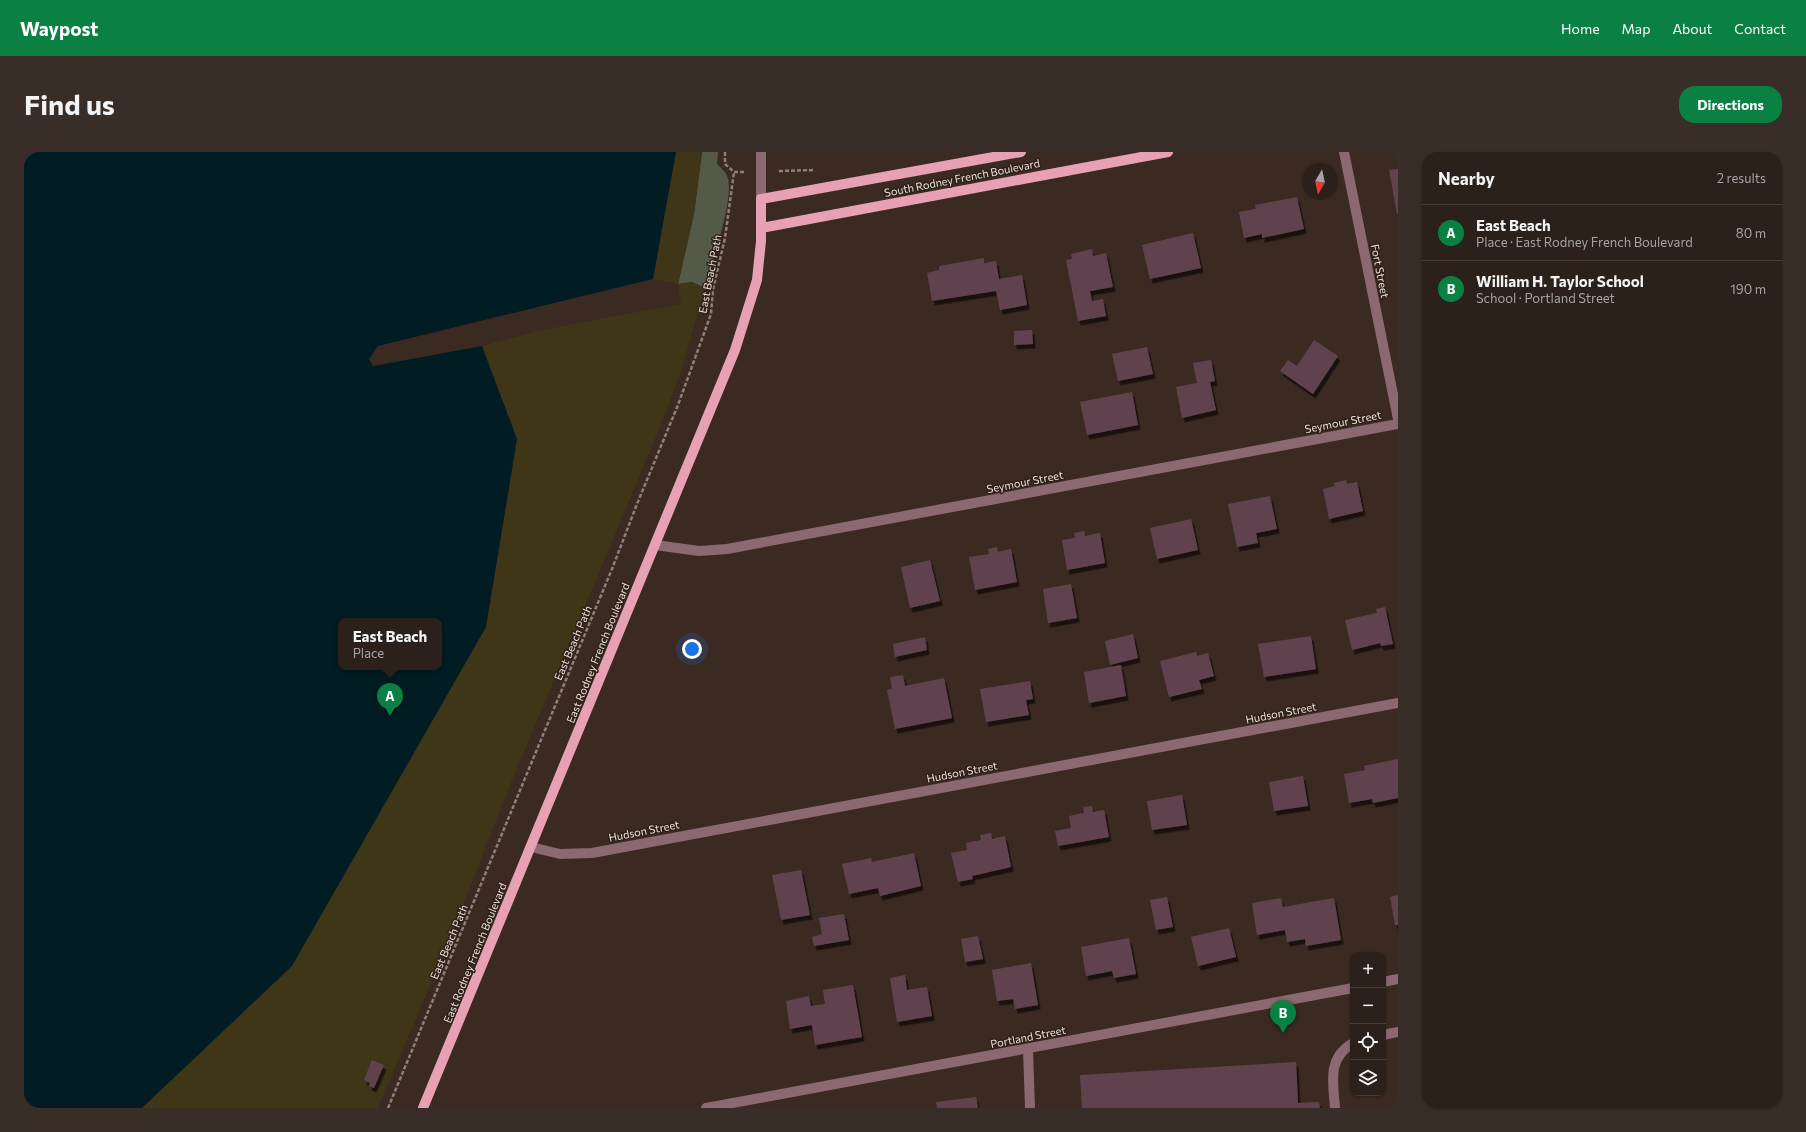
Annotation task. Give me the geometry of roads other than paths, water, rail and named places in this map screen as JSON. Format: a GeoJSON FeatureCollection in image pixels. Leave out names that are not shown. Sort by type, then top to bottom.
{"type":"FeatureCollection","features":[{"type":"Feature","properties":{"kind":"main road","name":"South Rodney French Boulevard"},"geometry":{"type":"LineString","coordinates":[[761,199],[1021,152]]}},
{"type":"Feature","properties":{"kind":"main road","name":"South Rodney French Boulevard"},"geometry":{"type":"LineString","coordinates":[[761,228],[1168,152]]}},
{"type":"Feature","properties":{"kind":"main road","name":"East Rodney French Boulevard"},"geometry":{"type":"LineString","coordinates":[[423,1108],[723,379],[743,326],[757,280],[760,254],[761,199]]}},
{"type":"Feature","properties":{"kind":"street"},"geometry":{"type":"LineString","coordinates":[[761,152],[761,199]]}},
{"type":"Feature","properties":{"kind":"street","name":"Fort Street"},"geometry":{"type":"LineString","coordinates":[[1344,152],[1398,419]]}},
{"type":"Feature","properties":{"kind":"street","name":"Seymour Street"},"geometry":{"type":"LineString","coordinates":[[655,544],[699,552],[727,549],[1398,424]]}},
{"type":"Feature","properties":{"kind":"street","name":"Hudson Street"},"geometry":{"type":"LineString","coordinates":[[531,847],[560,854],[592,853],[1398,703]]}},
{"type":"Feature","properties":{"kind":"street"},"geometry":{"type":"LineString","coordinates":[[1386,981],[1398,979]]}},
{"type":"Feature","properties":{"kind":"street","name":"Portland Street"},"geometry":{"type":"LineString","coordinates":[[706,1108],[1350,989]]}},
{"type":"Feature","properties":{"kind":"street"},"geometry":{"type":"LineString","coordinates":[[1386,1034],[1398,1032]]}},
{"type":"Feature","properties":{"kind":"street"},"geometry":{"type":"LineString","coordinates":[[1335,1108],[1332,1075],[1336,1058],[1350,1045]]}},
{"type":"Feature","properties":{"kind":"street"},"geometry":{"type":"LineString","coordinates":[[1028,1049],[1030,1108]]}},
{"type":"Feature","properties":{"kind":"water"},"geometry":{"type":"Polygon","coordinates":[[[24,152],[676,152],[653,279],[378,346],[369,359],[373,366],[482,346],[517,439],[486,627],[292,966],[142,1108],[24,1108],[24,152]]]}},
{"type":"Feature","properties":{"kind":"place","name":"East Beach"},"geometry":{"type":"Point","coordinates":[390,716]}},
{"type":"Feature","properties":{"kind":"place","name":"William H. Taylor School"},"geometry":{"type":"Point","coordinates":[1283,1033]}}]}
